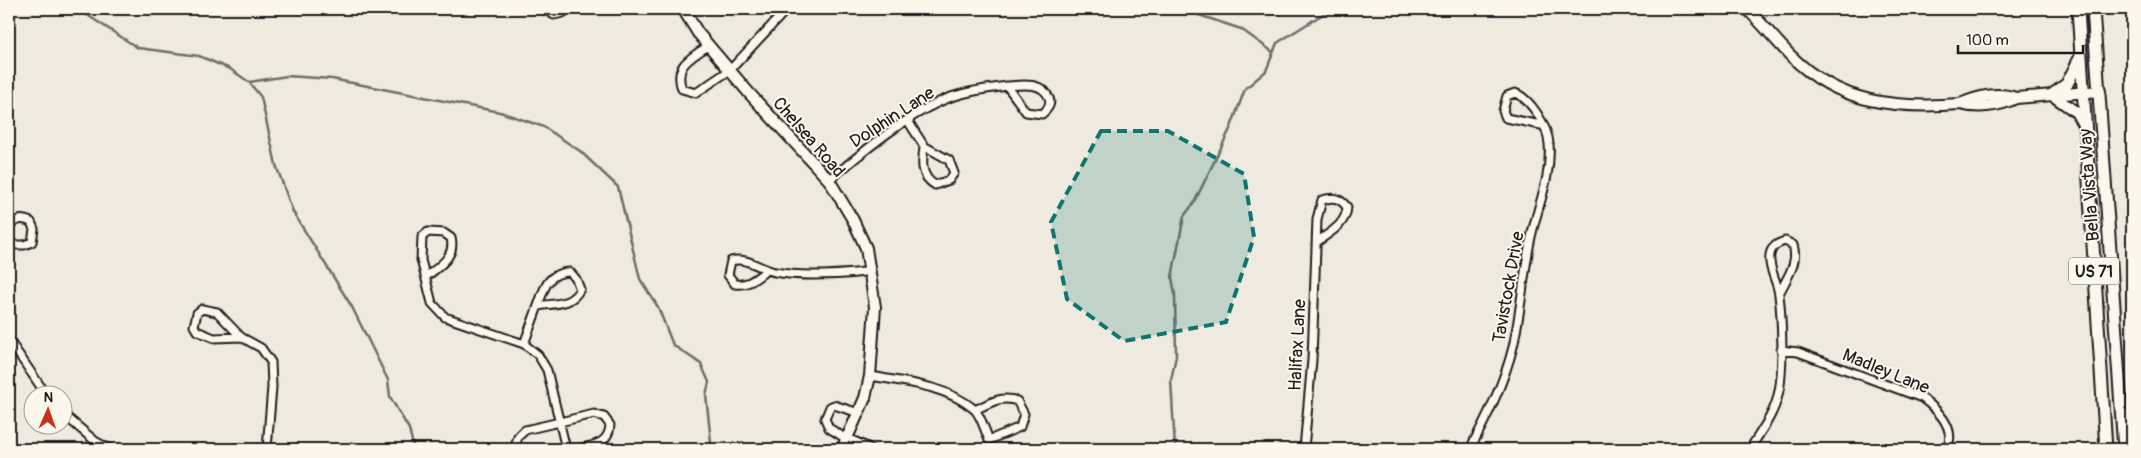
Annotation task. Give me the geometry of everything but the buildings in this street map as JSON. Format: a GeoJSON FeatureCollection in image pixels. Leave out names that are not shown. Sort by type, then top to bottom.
{"type":"FeatureCollection","features":[{"type":"Feature","properties":{"kind":"main road","name":"Bella Vista Way"},"geometry":{"type":"LineString","coordinates":[[2078,9],[2106,449]]}},
{"type":"Feature","properties":{"kind":"main road","name":"Bella Vista Way"},"geometry":{"type":"LineString","coordinates":[[2093,9],[2124,449]]}},
{"type":"Feature","properties":{"kind":"main road"},"geometry":{"type":"LineString","coordinates":[[2052,95],[2067,84],[2081,56]]}},
{"type":"Feature","properties":{"kind":"street"},"geometry":{"type":"LineString","coordinates":[[544,9],[554,15],[563,13],[566,9]]}},
{"type":"Feature","properties":{"kind":"street","name":"Chelsea Road"},"geometry":{"type":"LineString","coordinates":[[684,9],[698,33],[829,180],[853,220],[866,248],[876,307],[870,376],[865,398],[848,440],[842,449]]}},
{"type":"Feature","properties":{"kind":"street"},"geometry":{"type":"LineString","coordinates":[[709,45],[682,66],[678,78],[682,89],[696,94],[730,70],[787,9]]}},
{"type":"Feature","properties":{"kind":"street"},"geometry":{"type":"LineString","coordinates":[[1747,9],[1792,57],[1825,84],[1869,102],[1916,106],[1960,104],[1974,98],[2006,94],[2016,98],[2100,91]]}},
{"type":"Feature","properties":{"kind":"street","name":"Dolphin Lane"},"geometry":{"type":"LineString","coordinates":[[829,180],[873,144],[939,102],[979,90],[1007,86],[1026,85],[1042,89],[1049,96],[1048,110],[1042,114],[1026,112],[1007,86]]}},
{"type":"Feature","properties":{"kind":"street","name":"Tavistock Drive"},"geometry":{"type":"LineString","coordinates":[[1470,449],[1488,415],[1512,349],[1530,240],[1548,167],[1550,143],[1542,125],[1532,104],[1515,93],[1507,96],[1503,111],[1506,118],[1542,125]]}},
{"type":"Feature","properties":{"kind":"street"},"geometry":{"type":"LineString","coordinates":[[2052,95],[2076,112],[2085,128]]}},
{"type":"Feature","properties":{"kind":"street"},"geometry":{"type":"LineString","coordinates":[[908,121],[924,146],[949,160],[954,173],[949,180],[934,185],[927,180],[923,169],[924,146]]}},
{"type":"Feature","properties":{"kind":"street","name":"Halifax Lane"},"geometry":{"type":"LineString","coordinates":[[1304,449],[1312,360],[1317,219],[1322,200],[1332,197],[1342,200],[1347,207],[1346,216],[1340,224],[1317,242]]}},
{"type":"Feature","properties":{"kind":"street"},"geometry":{"type":"LineString","coordinates":[[9,225],[16,220],[24,219],[31,222],[34,236],[32,242],[24,245],[9,245]]}},
{"type":"Feature","properties":{"kind":"street"},"geometry":{"type":"LineString","coordinates":[[426,277],[450,256],[454,247],[451,238],[444,233],[428,232],[422,238],[421,260],[432,303],[445,317],[524,344],[538,355],[547,370],[566,449]]}},
{"type":"Feature","properties":{"kind":"street"},"geometry":{"type":"LineString","coordinates":[[1750,449],[1772,413],[1779,394],[1781,350],[1779,294],[1769,257],[1771,250],[1777,243],[1785,240],[1793,244],[1796,254],[1795,263],[1779,294]]}},
{"type":"Feature","properties":{"kind":"street"},"geometry":{"type":"LineString","coordinates":[[767,270],[751,283],[742,285],[735,284],[728,274],[731,261],[738,259],[775,272],[847,274],[871,271]]}},
{"type":"Feature","properties":{"kind":"street"},"geometry":{"type":"LineString","coordinates":[[524,344],[544,286],[552,276],[560,272],[570,272],[576,279],[580,289],[575,298],[566,303],[538,306]]}},
{"type":"Feature","properties":{"kind":"street"},"geometry":{"type":"LineString","coordinates":[[240,337],[214,338],[197,331],[194,326],[197,313],[202,309],[217,312],[240,337],[260,348],[271,362],[272,386],[267,449]]}},
{"type":"Feature","properties":{"kind":"street"},"geometry":{"type":"LineString","coordinates":[[9,340],[40,386]]}},
{"type":"Feature","properties":{"kind":"street","name":"Madley Lane"},"geometry":{"type":"LineString","coordinates":[[1781,350],[1798,352],[1922,398],[1939,411],[1955,449]]}},
{"type":"Feature","properties":{"kind":"street"},"geometry":{"type":"LineString","coordinates":[[9,355],[16,351]]}},
{"type":"Feature","properties":{"kind":"street"},"geometry":{"type":"LineString","coordinates":[[870,376],[921,384],[959,400],[975,410],[989,440],[1020,427],[1024,414],[1017,401],[1011,398],[992,402],[975,410]]}},
{"type":"Feature","properties":{"kind":"street"},"geometry":{"type":"LineString","coordinates":[[859,413],[834,405],[827,413],[825,419],[829,428],[848,440],[868,449]]}},
{"type":"Feature","properties":{"kind":"street"},"geometry":{"type":"LineString","coordinates":[[516,449],[518,437],[525,430],[594,414],[604,417],[610,425],[607,438],[599,444],[578,449]]}},
{"type":"Feature","properties":{"kind":"street"},"geometry":{"type":"LineString","coordinates":[[72,422],[95,442],[110,449]]}},
{"type":"Feature","properties":{"kind":"street"},"geometry":{"type":"LineString","coordinates":[[1947,449],[1951,441]]}},
{"type":"Feature","properties":{"kind":"street"},"geometry":{"type":"LineString","coordinates":[[90,449],[95,442]]}},
{"type":"Feature","properties":{"kind":"highlighted area"},"geometry":{"type":"Polygon","coordinates":[[[1101,131],[1168,131],[1244,174],[1254,237],[1226,322],[1124,341],[1067,299],[1051,222],[1101,131]]]}},
{"type":"Feature","properties":{"kind":"waterway"},"geometry":{"type":"LineString","coordinates":[[78,9],[138,48],[199,56],[230,69],[249,82],[287,76],[332,79],[500,112],[544,127],[580,151],[618,187],[640,279],[658,307],[673,345],[701,364],[709,382],[706,395],[711,442],[703,449]]}},
{"type":"Feature","properties":{"kind":"waterway"},"geometry":{"type":"LineString","coordinates":[[1181,9],[1241,29],[1273,52]]}},
{"type":"Feature","properties":{"kind":"waterway"},"geometry":{"type":"LineString","coordinates":[[1175,449],[1171,380],[1176,356],[1175,295],[1172,277],[1184,216],[1194,203],[1231,127],[1245,89],[1266,71],[1277,43],[1331,9]]}},
{"type":"Feature","properties":{"kind":"waterway"},"geometry":{"type":"LineString","coordinates":[[249,82],[261,97],[276,165],[293,212],[352,307],[388,380],[390,397],[409,429],[414,449]]}}]}
